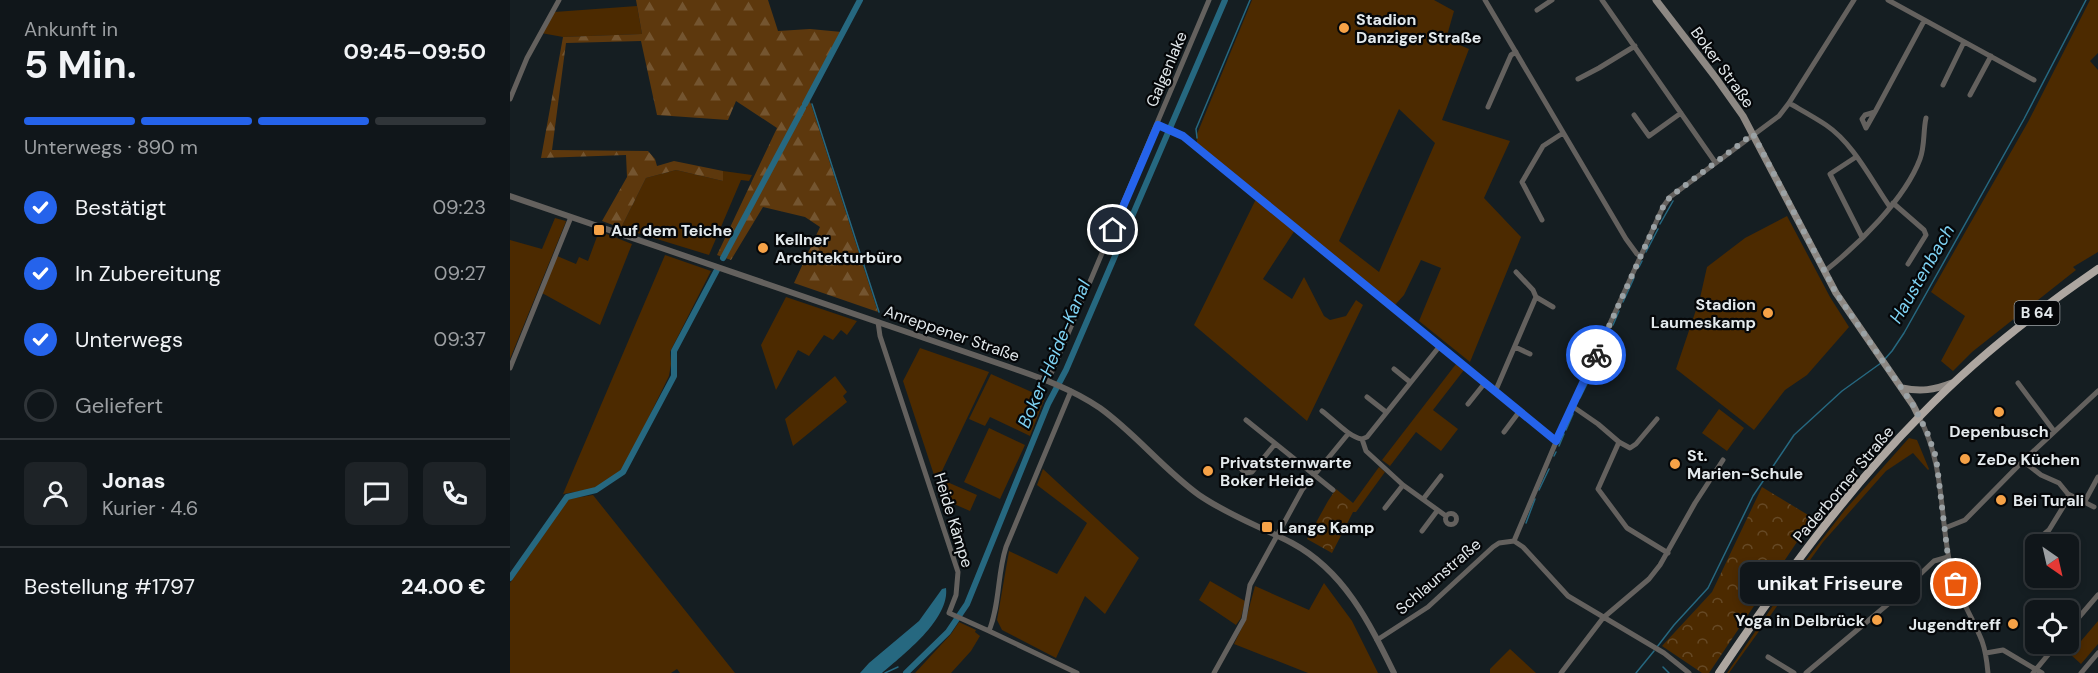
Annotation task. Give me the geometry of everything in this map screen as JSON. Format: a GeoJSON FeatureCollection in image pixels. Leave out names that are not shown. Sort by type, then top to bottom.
{"type":"FeatureCollection","features":[{"type":"Feature","properties":{"kind":"main road","name":"Boker Straße"},"geometry":{"type":"LineString","coordinates":[[1656,0],[1716,78],[1753,134],[1836,293],[1902,388],[1919,417]]}},
{"type":"Feature","properties":{"kind":"main road","name":"Paderborner Straße"},"geometry":{"type":"LineString","coordinates":[[1719,673],[1789,572],[1829,520],[1919,417],[1954,382],[2019,327],[2098,269]]}},
{"type":"Feature","properties":{"kind":"main road"},"geometry":{"type":"LineString","coordinates":[[1902,388],[1917,392],[1926,391],[1954,382]]}},
{"type":"Feature","properties":{"kind":"street"},"geometry":{"type":"LineString","coordinates":[[510,99],[527,58],[560,0]]}},
{"type":"Feature","properties":{"kind":"street","name":"Galgenlake"},"geometry":{"type":"LineString","coordinates":[[1048,381],[1160,126],[1209,0]]}},
{"type":"Feature","properties":{"kind":"street"},"geometry":{"type":"LineString","coordinates":[[1485,0],[1626,240],[1640,256]]}},
{"type":"Feature","properties":{"kind":"street"},"geometry":{"type":"LineString","coordinates":[[1537,10],[1552,0]]}},
{"type":"Feature","properties":{"kind":"street"},"geometry":{"type":"LineString","coordinates":[[1602,0],[1715,162]]}},
{"type":"Feature","properties":{"kind":"street"},"geometry":{"type":"LineString","coordinates":[[1689,673],[1660,651],[1568,596],[1523,547],[1514,541],[1556,441],[1663,207],[1670,197],[1779,116],[1854,0]]}},
{"type":"Feature","properties":{"kind":"street"},"geometry":{"type":"LineString","coordinates":[[1888,0],[2034,80]]}},
{"type":"Feature","properties":{"kind":"street"},"geometry":{"type":"LineString","coordinates":[[1875,112],[1924,21]]}},
{"type":"Feature","properties":{"kind":"street"},"geometry":{"type":"LineString","coordinates":[[1943,85],[1964,42]]}},
{"type":"Feature","properties":{"kind":"street"},"geometry":{"type":"LineString","coordinates":[[1578,79],[1635,46]]}},
{"type":"Feature","properties":{"kind":"street"},"geometry":{"type":"LineString","coordinates":[[1488,107],[1511,56],[1516,52]]}},
{"type":"Feature","properties":{"kind":"street"},"geometry":{"type":"LineString","coordinates":[[1970,95],[1991,56]]}},
{"type":"Feature","properties":{"kind":"street"},"geometry":{"type":"LineString","coordinates":[[1789,103],[1827,125],[1840,137],[1891,205],[1924,230],[1926,235],[1908,264]]}},
{"type":"Feature","properties":{"kind":"street"},"geometry":{"type":"LineString","coordinates":[[1634,115],[1648,136],[1681,113]]}},
{"type":"Feature","properties":{"kind":"street"},"geometry":{"type":"LineString","coordinates":[[1825,271],[1862,237],[1903,193],[1921,158],[1926,118]]}},
{"type":"Feature","properties":{"kind":"street"},"geometry":{"type":"LineString","coordinates":[[1160,126],[1175,132],[1556,441]]}},
{"type":"Feature","properties":{"kind":"street"},"geometry":{"type":"LineString","coordinates":[[1542,220],[1522,182],[1543,146],[1563,133]]}},
{"type":"Feature","properties":{"kind":"street"},"geometry":{"type":"LineString","coordinates":[[1856,157],[1830,174],[1862,237]]}},
{"type":"Feature","properties":{"kind":"street","name":"Anreppener Straße"},"geometry":{"type":"LineString","coordinates":[[510,195],[1048,381],[1071,391],[1112,417],[1198,494],[1306,552],[1332,573],[1357,603],[1394,673]]}},
{"type":"Feature","properties":{"kind":"street"},"geometry":{"type":"LineString","coordinates":[[510,368],[571,217]]}},
{"type":"Feature","properties":{"kind":"street"},"geometry":{"type":"LineString","coordinates":[[1516,272],[1533,290],[1536,297],[1553,307]]}},
{"type":"Feature","properties":{"kind":"street"},"geometry":{"type":"LineString","coordinates":[[1495,392],[1536,297]]}},
{"type":"Feature","properties":{"kind":"street","name":"Heide Kämpe"},"geometry":{"type":"LineString","coordinates":[[878,322],[880,336],[958,573],[956,594],[949,613],[989,631],[997,606],[1000,573],[1006,547],[1071,391]]}},
{"type":"Feature","properties":{"kind":"street"},"geometry":{"type":"LineString","coordinates":[[1322,411],[1340,424],[1348,434],[1362,439],[1367,437],[1439,346]]}},
{"type":"Feature","properties":{"kind":"street"},"geometry":{"type":"LineString","coordinates":[[1515,347],[1530,354]]}},
{"type":"Feature","properties":{"kind":"street"},"geometry":{"type":"LineString","coordinates":[[1394,369],[1410,382]]}},
{"type":"Feature","properties":{"kind":"street"},"geometry":{"type":"LineString","coordinates":[[2018,383],[2054,431]]}},
{"type":"Feature","properties":{"kind":"street"},"geometry":{"type":"LineString","coordinates":[[1468,404],[1484,384]]}},
{"type":"Feature","properties":{"kind":"street"},"geometry":{"type":"LineString","coordinates":[[1945,528],[1965,520],[2023,461],[2098,391]]}},
{"type":"Feature","properties":{"kind":"street"},"geometry":{"type":"LineString","coordinates":[[1367,398],[1386,412]]}},
{"type":"Feature","properties":{"kind":"street"},"geometry":{"type":"LineString","coordinates":[[1572,406],[1598,424],[1618,442],[1632,447],[1657,420]]}},
{"type":"Feature","properties":{"kind":"street"},"geometry":{"type":"LineString","coordinates":[[1504,432],[1519,412]]}},
{"type":"Feature","properties":{"kind":"street","name":"Boker Straße"},"geometry":{"type":"LineString","coordinates":[[1919,417],[1936,457],[1948,557],[1958,589],[1986,654],[1988,673]]}},
{"type":"Feature","properties":{"kind":"street"},"geometry":{"type":"LineString","coordinates":[[1246,420],[1334,490]]}},
{"type":"Feature","properties":{"kind":"street"},"geometry":{"type":"LineString","coordinates":[[1214,673],[1244,619],[1250,585],[1302,490],[1348,434]]}},
{"type":"Feature","properties":{"kind":"street"},"geometry":{"type":"LineString","coordinates":[[1362,439],[1366,451],[1403,485],[1446,516]]}},
{"type":"Feature","properties":{"kind":"street"},"geometry":{"type":"LineString","coordinates":[[1618,442],[1598,489],[1627,528],[1668,553]]}},
{"type":"Feature","properties":{"kind":"street"},"geometry":{"type":"LineString","coordinates":[[1234,463],[1246,473],[1252,472],[1275,444]]}},
{"type":"Feature","properties":{"kind":"street"},"geometry":{"type":"LineString","coordinates":[[1561,673],[1603,618],[1649,579],[1668,553],[1695,503],[1723,460]]}},
{"type":"Feature","properties":{"kind":"street"},"geometry":{"type":"LineString","coordinates":[[2023,461],[2042,475],[2059,483],[2068,494],[2094,507]]}},
{"type":"Feature","properties":{"kind":"street"},"geometry":{"type":"LineString","coordinates":[[1424,498],[1441,476]]}},
{"type":"Feature","properties":{"kind":"street"},"geometry":{"type":"LineString","coordinates":[[2085,501],[2098,477]]}},
{"type":"Feature","properties":{"kind":"street"},"geometry":{"type":"LineString","coordinates":[[1385,508],[1403,485]]}},
{"type":"Feature","properties":{"kind":"street"},"geometry":{"type":"LineString","coordinates":[[2044,534],[2068,499],[2068,494]]}},
{"type":"Feature","properties":{"kind":"street"},"geometry":{"type":"LineString","coordinates":[[1422,531],[1437,510]]}},
{"type":"Feature","properties":{"kind":"street","name":"Schlaunstraße"},"geometry":{"type":"LineString","coordinates":[[1377,640],[1428,607],[1493,547],[1499,543],[1514,541]]}},
{"type":"Feature","properties":{"kind":"street"},"geometry":{"type":"LineString","coordinates":[[1806,673],[1894,599],[1934,561],[1948,557]]}},
{"type":"Feature","properties":{"kind":"street"},"geometry":{"type":"LineString","coordinates":[[2079,617],[2098,595]]}},
{"type":"Feature","properties":{"kind":"street"},"geometry":{"type":"LineString","coordinates":[[989,631],[1077,673]]}},
{"type":"Feature","properties":{"kind":"street"},"geometry":{"type":"LineString","coordinates":[[1986,654],[2003,650],[2034,671],[2042,673]]}},
{"type":"Feature","properties":{"kind":"street"},"geometry":{"type":"LineString","coordinates":[[2081,673],[2098,653]]}},
{"type":"Feature","properties":{"kind":"street"},"geometry":{"type":"LineString","coordinates":[[2034,671],[2048,654]]}},
{"type":"Feature","properties":{"kind":"street"},"geometry":{"type":"LineString","coordinates":[[1768,657],[1794,673]]}},
{"type":"Feature","properties":{"kind":"green space"},"geometry":{"type":"Polygon","coordinates":[[[636,0],[768,0],[778,31],[810,29],[842,32],[807,98],[811,104],[878,312],[794,283],[820,227],[805,217],[763,207],[731,260],[717,255],[777,128],[736,101],[728,120],[657,115],[641,41],[566,43],[552,150],[648,151],[655,159],[657,166],[674,161],[723,171],[723,181],[676,170],[646,178],[621,228],[602,221],[627,177],[626,155],[541,158],[563,37],[642,34],[636,0]]]}},
{"type":"Feature","properties":{"kind":"green space"},"geometry":{"type":"Polygon","coordinates":[[[1252,0],[1434,0],[1454,11],[1446,39],[1469,49],[1442,120],[1510,141],[1484,198],[1521,237],[1470,362],[1419,321],[1441,268],[1421,260],[1404,295],[1395,305],[1197,144],[1197,134],[1252,0]],[[1399,109],[1339,241],[1379,272],[1435,143],[1399,109]]]}},
{"type":"Feature","properties":{"kind":"green space"},"geometry":{"type":"Polygon","coordinates":[[[2090,0],[2098,0],[2098,53],[2090,61],[2098,70],[2098,252],[2073,267],[2076,270],[1972,352],[1953,371],[1941,361],[1965,316],[1931,292],[2028,122],[2090,0]]]}},
{"type":"Feature","properties":{"kind":"green space"},"geometry":{"type":"Polygon","coordinates":[[[637,6],[642,34],[563,37],[541,33],[554,12],[637,6]]]}},
{"type":"Feature","properties":{"kind":"green space"},"geometry":{"type":"Polygon","coordinates":[[[676,170],[723,181],[723,171],[752,175],[749,181],[741,180],[709,255],[621,228],[646,178],[676,170]]]}},
{"type":"Feature","properties":{"kind":"green space"},"geometry":{"type":"Polygon","coordinates":[[[1256,199],[1295,230],[1263,279],[1292,299],[1304,277],[1324,316],[1330,320],[1346,316],[1356,300],[1363,305],[1307,421],[1194,325],[1256,199]]]}},
{"type":"Feature","properties":{"kind":"green space","name":"Stadion Laumeskamp"},"geometry":{"type":"Polygon","coordinates":[[[1787,216],[1830,297],[1849,327],[1807,375],[1785,390],[1754,430],[1676,369],[1700,298],[1707,267],[1745,238],[1787,216]]]}},
{"type":"Feature","properties":{"kind":"green space"},"geometry":{"type":"Polygon","coordinates":[[[555,218],[566,221],[510,359],[510,240],[542,249],[555,218]]]}},
{"type":"Feature","properties":{"kind":"green space"},"geometry":{"type":"Polygon","coordinates":[[[599,231],[632,244],[600,325],[542,293],[557,256],[576,264],[579,257],[588,261],[599,231]]]}},
{"type":"Feature","properties":{"kind":"green space"},"geometry":{"type":"Polygon","coordinates":[[[665,255],[711,271],[670,352],[669,376],[623,470],[593,489],[563,494],[665,255]]]}},
{"type":"Feature","properties":{"kind":"green space"},"geometry":{"type":"Polygon","coordinates":[[[786,297],[857,321],[847,335],[841,330],[833,340],[824,335],[809,356],[798,350],[776,390],[761,345],[786,297]]]}},
{"type":"Feature","properties":{"kind":"green space"},"geometry":{"type":"Polygon","coordinates":[[[920,348],[989,372],[942,471],[935,478],[903,381],[920,348]]]}},
{"type":"Feature","properties":{"kind":"green space"},"geometry":{"type":"Polygon","coordinates":[[[1456,364],[1464,370],[1433,410],[1458,429],[1441,451],[1416,432],[1390,466],[1382,460],[1456,364]]]}},
{"type":"Feature","properties":{"kind":"green space"},"geometry":{"type":"Polygon","coordinates":[[[991,374],[1045,398],[1030,436],[990,417],[985,426],[969,419],[991,374]]]}},
{"type":"Feature","properties":{"kind":"green space"},"geometry":{"type":"Polygon","coordinates":[[[835,376],[847,392],[843,396],[847,402],[793,446],[785,419],[835,376]]]}},
{"type":"Feature","properties":{"kind":"green space"},"geometry":{"type":"Polygon","coordinates":[[[1719,409],[1744,428],[1727,451],[1702,433],[1719,409]]]}},
{"type":"Feature","properties":{"kind":"green space"},"geometry":{"type":"Polygon","coordinates":[[[989,428],[1025,445],[1000,499],[964,482],[989,428]]]}},
{"type":"Feature","properties":{"kind":"green space"},"geometry":{"type":"Polygon","coordinates":[[[1909,438],[1917,440],[1929,469],[1913,453],[1886,471],[1823,542],[1727,673],[1789,582],[1844,511],[1909,438]]]}},
{"type":"Feature","properties":{"kind":"green space"},"geometry":{"type":"Polygon","coordinates":[[[1379,467],[1385,472],[1356,512],[1353,512],[1353,503],[1379,467]]]}},
{"type":"Feature","properties":{"kind":"green space"},"geometry":{"type":"Polygon","coordinates":[[[1043,469],[1139,558],[1105,614],[1085,596],[1056,658],[1002,630],[997,620],[1009,551],[1057,574],[1087,523],[1037,485],[1043,469]]]}},
{"type":"Feature","properties":{"kind":"green space"},"geometry":{"type":"Polygon","coordinates":[[[945,481],[977,495],[970,511],[938,497],[945,481]]]}},
{"type":"Feature","properties":{"kind":"green space"},"geometry":{"type":"Polygon","coordinates":[[[1762,487],[1813,518],[1709,673],[1702,673],[1662,646],[1712,592],[1762,487]]]}},
{"type":"Feature","properties":{"kind":"green space"},"geometry":{"type":"Polygon","coordinates":[[[1336,489],[1353,503],[1353,512],[1332,553],[1307,539],[1336,489]]]}},
{"type":"Feature","properties":{"kind":"green space"},"geometry":{"type":"Polygon","coordinates":[[[593,495],[735,673],[680,673],[677,669],[671,673],[510,673],[510,583],[568,499],[593,495]]]}},
{"type":"Feature","properties":{"kind":"green space"},"geometry":{"type":"Polygon","coordinates":[[[1210,581],[1245,601],[1241,618],[1236,625],[1199,600],[1210,581]]]}},
{"type":"Feature","properties":{"kind":"green space"},"geometry":{"type":"Polygon","coordinates":[[[1324,583],[1352,621],[1378,673],[1308,673],[1234,644],[1246,619],[1255,586],[1309,610],[1324,583]]]}},
{"type":"Feature","properties":{"kind":"green space"},"geometry":{"type":"Polygon","coordinates":[[[2098,621],[2098,644],[2081,664],[2070,654],[2079,654],[2079,643],[2098,621]]]}},
{"type":"Feature","properties":{"kind":"green space"},"geometry":{"type":"Polygon","coordinates":[[[959,622],[976,630],[975,632],[980,636],[971,651],[951,673],[915,673],[951,634],[959,622]]]}},
{"type":"Feature","properties":{"kind":"green space"},"geometry":{"type":"Polygon","coordinates":[[[1510,649],[1536,673],[1490,673],[1490,669],[1510,649]]]}},
{"type":"Feature","properties":{"kind":"water"},"geometry":{"type":"Polygon","coordinates":[[[946,588],[941,612],[913,646],[882,673],[860,673],[919,621],[942,589],[946,588]]]}},
{"type":"Feature","properties":{"kind":"waterway"},"geometry":{"type":"LineString","coordinates":[[805,104],[860,0]]}},
{"type":"Feature","properties":{"kind":"waterway","name":"Boker-Heide-Kanal"},"geometry":{"type":"LineString","coordinates":[[906,673],[948,632],[967,604],[1048,404],[1066,370],[1225,0]]}},
{"type":"Feature","properties":{"kind":"waterway"},"geometry":{"type":"LineString","coordinates":[[1197,138],[1196,129],[1250,0]]}},
{"type":"Feature","properties":{"kind":"waterway","name":"Haustenbach"},"geometry":{"type":"LineString","coordinates":[[1884,360],[1904,333],[2024,119],[2086,0]]}},
{"type":"Feature","properties":{"kind":"waterway"},"geometry":{"type":"LineString","coordinates":[[812,104],[879,312]]}},
{"type":"Feature","properties":{"kind":"waterway"},"geometry":{"type":"LineString","coordinates":[[723,258],[803,108]]}},
{"type":"Feature","properties":{"kind":"waterway"},"geometry":{"type":"LineString","coordinates":[[1660,224],[1673,201]]}},
{"type":"Feature","properties":{"kind":"waterway"},"geometry":{"type":"LineString","coordinates":[[1646,252],[1658,229]]}},
{"type":"Feature","properties":{"kind":"waterway"},"geometry":{"type":"LineString","coordinates":[[1639,267],[1642,261]]}},
{"type":"Feature","properties":{"kind":"waterway"},"geometry":{"type":"LineString","coordinates":[[510,578],[567,497],[596,490],[623,472],[674,376],[674,351],[718,268]]}},
{"type":"Feature","properties":{"kind":"waterway"},"geometry":{"type":"LineString","coordinates":[[1623,302],[1634,278]]}},
{"type":"Feature","properties":{"kind":"waterway"},"geometry":{"type":"LineString","coordinates":[[1613,325],[1619,311]]}},
{"type":"Feature","properties":{"kind":"waterway"},"geometry":{"type":"LineString","coordinates":[[1603,349],[1610,332]]}},
{"type":"Feature","properties":{"kind":"waterway"},"geometry":{"type":"LineString","coordinates":[[1596,363],[1599,357]]}},
{"type":"Feature","properties":{"kind":"waterway","name":"Haustenbach"},"geometry":{"type":"LineString","coordinates":[[1657,647],[1708,588],[1753,496],[1794,435],[1842,391],[1881,363]]}},
{"type":"Feature","properties":{"kind":"waterway"},"geometry":{"type":"LineString","coordinates":[[1580,398],[1588,382]]}},
{"type":"Feature","properties":{"kind":"waterway"},"geometry":{"type":"LineString","coordinates":[[1566,430],[1573,414]]}},
{"type":"Feature","properties":{"kind":"waterway"},"geometry":{"type":"LineString","coordinates":[[1559,446],[1564,434]]}},
{"type":"Feature","properties":{"kind":"waterway"},"geometry":{"type":"LineString","coordinates":[[1554,456],[1556,452]]}},
{"type":"Feature","properties":{"kind":"waterway"},"geometry":{"type":"LineString","coordinates":[[1539,490],[1549,469]]}},
{"type":"Feature","properties":{"kind":"waterway"},"geometry":{"type":"LineString","coordinates":[[1526,523],[1535,499]]}},
{"type":"Feature","properties":{"kind":"waterway","name":"Haustenbach"},"geometry":{"type":"LineString","coordinates":[[1636,673],[1654,651]]}},
{"type":"Feature","properties":{"kind":"waterway"},"geometry":{"type":"LineString","coordinates":[[885,673],[898,667]]}},
{"type":"Feature","properties":{"kind":"waterway"},"geometry":{"type":"LineString","coordinates":[[1663,667],[1669,673]]}},
{"type":"Feature","properties":{"kind":"way so far"},"geometry":{"type":"LineString","coordinates":[[1596,355],[1663,207],[1670,197],[1753,134],[1836,293],[1913,405],[1927,432],[1936,457],[1948,557],[1956,584]]}},
{"type":"Feature","properties":{"kind":"place","name":"Stadion Danziger Straße"},"geometry":{"type":"Point","coordinates":[1344,28]}},
{"type":"Feature","properties":{"kind":"place","name":"Auf dem Teiche"},"geometry":{"type":"Point","coordinates":[599,230]}},
{"type":"Feature","properties":{"kind":"place","name":"Kellner Architekturbüro"},"geometry":{"type":"Point","coordinates":[763,248]}},
{"type":"Feature","properties":{"kind":"place","name":"Stadion Laumeskamp"},"geometry":{"type":"Point","coordinates":[1768,313]}},
{"type":"Feature","properties":{"kind":"place","name":"Depenbusch"},"geometry":{"type":"Point","coordinates":[1999,412]}},
{"type":"Feature","properties":{"kind":"place","name":"ZeDe Küchen"},"geometry":{"type":"Point","coordinates":[1965,459]}},
{"type":"Feature","properties":{"kind":"place","name":"St. Marien-Schule"},"geometry":{"type":"Point","coordinates":[1675,464]}},
{"type":"Feature","properties":{"kind":"place","name":"Privatsternwarte Boker Heide"},"geometry":{"type":"Point","coordinates":[1208,471]}},
{"type":"Feature","properties":{"kind":"place","name":"Bei Turali"},"geometry":{"type":"Point","coordinates":[2001,500]}},
{"type":"Feature","properties":{"kind":"place","name":"Lange Kamp"},"geometry":{"type":"Point","coordinates":[1267,527]}},
{"type":"Feature","properties":{"kind":"place","name":"unikat Friseure"},"geometry":{"type":"Point","coordinates":[1956,584]}},
{"type":"Feature","properties":{"kind":"place","name":"Yoga in Delbrück"},"geometry":{"type":"Point","coordinates":[1877,620]}},
{"type":"Feature","properties":{"kind":"place","name":"Jugendtreff"},"geometry":{"type":"Point","coordinates":[2013,624]}},
{"type":"Feature","properties":{"kind":"route"},"geometry":{"type":"LineString","coordinates":[[1113,230],[1158,125],[1183,136],[1556,441],[1596,355]]}}]}
